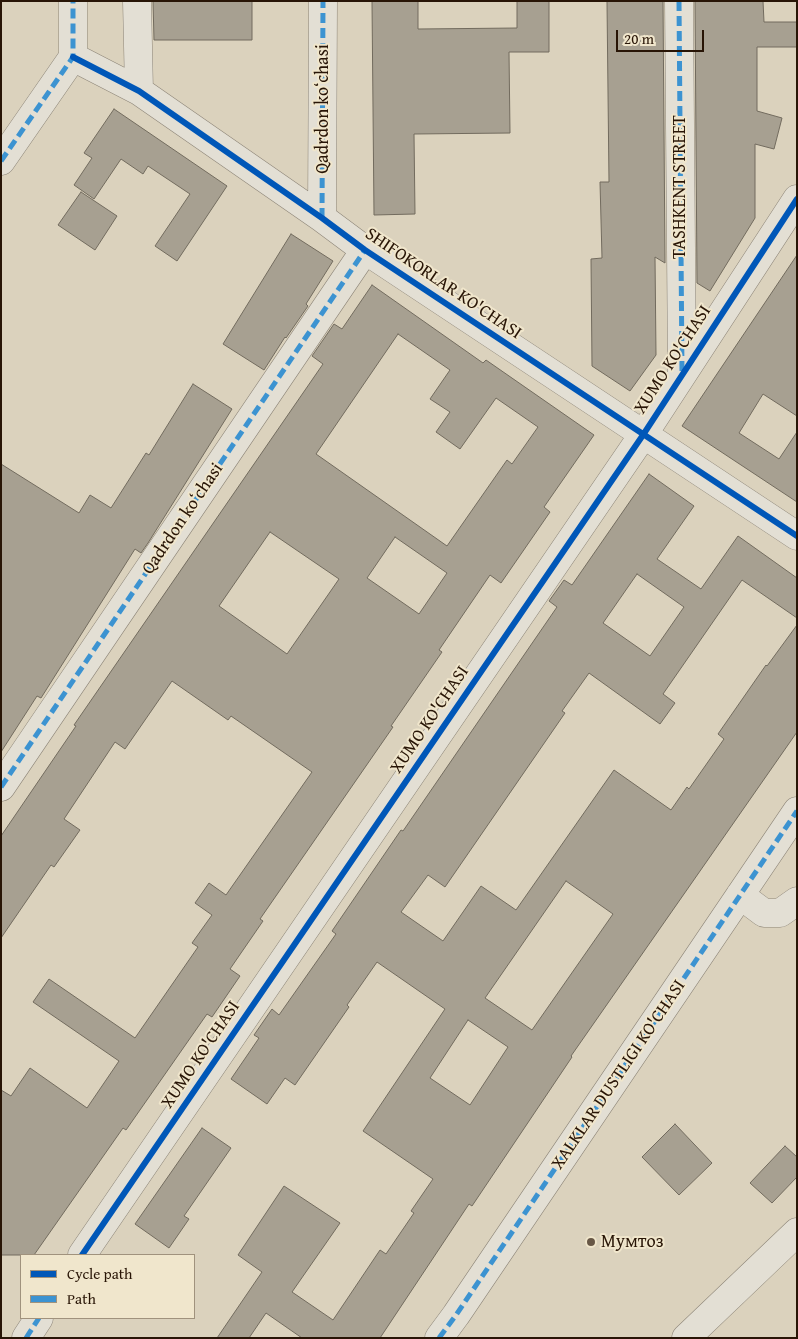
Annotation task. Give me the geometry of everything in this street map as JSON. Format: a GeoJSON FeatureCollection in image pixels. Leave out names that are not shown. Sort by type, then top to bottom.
{"type":"FeatureCollection","features":[{"type":"Feature","properties":{"kind":"street"},"geometry":{"type":"LineString","coordinates":[[1,161],[73,57],[73,1]]}},
{"type":"Feature","properties":{"kind":"street"},"geometry":{"type":"LineString","coordinates":[[137,1],[139,92]]}},
{"type":"Feature","properties":{"kind":"street","name":"Qadrdon koʻchasi"},"geometry":{"type":"LineString","coordinates":[[322,218],[323,1]]}},
{"type":"Feature","properties":{"kind":"street","name":"TASHKENT STREET"},"geometry":{"type":"LineString","coordinates":[[679,1],[682,374]]}},
{"type":"Feature","properties":{"kind":"street","name":"SHIFOKORLAR KO'CHASI"},"geometry":{"type":"LineString","coordinates":[[73,57],[139,92],[322,218],[365,250],[797,536]]}},
{"type":"Feature","properties":{"kind":"street","name":"XUMO KO'CHASI"},"geometry":{"type":"LineString","coordinates":[[83,1254],[643,435],[797,199]]}},
{"type":"Feature","properties":{"kind":"street","name":"Qadrdon koʻchasi"},"geometry":{"type":"LineString","coordinates":[[1,787],[365,250]]}},
{"type":"Feature","properties":{"kind":"street","name":"XALKLAR DUSTLIGI KO'CHASI"},"geometry":{"type":"LineString","coordinates":[[439,1338],[797,811]]}},
{"type":"Feature","properties":{"kind":"street"},"geometry":{"type":"LineString","coordinates":[[740,895],[764,913],[780,912],[797,901]]}},
{"type":"Feature","properties":{"kind":"street"},"geometry":{"type":"LineString","coordinates":[[686,1338],[792,1245]]}},
{"type":"Feature","properties":{"kind":"street"},"geometry":{"type":"LineString","coordinates":[[26,1338],[38,1319]]}},
{"type":"Feature","properties":{"kind":"building"},"geometry":{"type":"Polygon","coordinates":[[[153,1],[252,1],[252,40],[154,40],[153,1]]]}},
{"type":"Feature","properties":{"kind":"building"},"geometry":{"type":"Polygon","coordinates":[[[372,1],[418,1],[418,29],[517,28],[517,1],[549,1],[549,52],[509,52],[510,133],[414,134],[415,214],[374,215],[372,1]]]}},
{"type":"Feature","properties":{"kind":"building"},"geometry":{"type":"Polygon","coordinates":[[[607,1],[663,1],[665,263],[655,257],[656,355],[630,391],[592,366],[591,259],[602,258],[600,182],[609,182],[607,1]]]}},
{"type":"Feature","properties":{"kind":"building"},"geometry":{"type":"Polygon","coordinates":[[[695,1],[763,1],[764,22],[797,22],[797,47],[757,47],[757,111],[782,118],[774,149],[755,144],[755,218],[710,291],[697,283],[695,1]]]}},
{"type":"Feature","properties":{"kind":"building"},"geometry":{"type":"Polygon","coordinates":[[[114,109],[227,186],[177,261],[155,246],[190,194],[148,166],[143,174],[121,159],[94,199],[74,185],[92,158],[84,153],[114,109]]]}},
{"type":"Feature","properties":{"kind":"building"},"geometry":{"type":"Polygon","coordinates":[[[81,192],[117,216],[95,250],[58,225],[81,192]]]}},
{"type":"Feature","properties":{"kind":"building"},"geometry":{"type":"Polygon","coordinates":[[[291,234],[333,261],[306,304],[308,306],[264,370],[223,344],[291,234]]]}},
{"type":"Feature","properties":{"kind":"building"},"geometry":{"type":"Polygon","coordinates":[[[797,255],[797,416],[763,394],[739,433],[779,459],[797,432],[797,502],[682,426],[797,255]]]}},
{"type":"Feature","properties":{"kind":"building"},"geometry":{"type":"Polygon","coordinates":[[[372,285],[483,363],[486,360],[594,435],[544,507],[550,512],[501,583],[490,575],[439,650],[442,652],[391,726],[393,727],[260,919],[263,921],[230,969],[240,976],[212,1017],[207,1014],[126,1130],[123,1128],[35,1254],[1,1255],[1,1090],[11,1096],[30,1068],[87,1108],[119,1061],[33,1002],[49,979],[135,1038],[198,947],[192,943],[212,915],[195,903],[209,883],[226,895],[312,772],[231,716],[228,720],[172,681],[125,749],[115,742],[64,819],[80,830],[54,867],[51,865],[1,938],[1,836],[76,726],[74,725],[323,364],[312,356],[334,324],[342,329],[372,285]],[[398,334],[316,454],[447,546],[507,460],[512,464],[538,427],[496,398],[460,449],[436,432],[450,412],[430,399],[450,370],[398,334]],[[270,532],[219,606],[287,654],[339,579],[270,532]],[[395,537],[367,578],[419,614],[447,573],[395,537]]]}},
{"type":"Feature","properties":{"kind":"building"},"geometry":{"type":"Polygon","coordinates":[[[193,384],[232,409],[148,543],[141,553],[135,549],[41,698],[37,696],[1,752],[1,464],[79,513],[90,495],[111,508],[146,453],[149,455],[193,384]]]}},
{"type":"Feature","properties":{"kind":"building"},"geometry":{"type":"Polygon","coordinates":[[[649,474],[694,506],[657,559],[701,589],[738,536],[797,578],[797,618],[742,580],[663,694],[675,703],[660,724],[589,673],[562,711],[565,713],[445,887],[428,875],[401,912],[443,941],[481,886],[516,910],[614,770],[671,810],[687,787],[689,789],[724,739],[718,734],[766,665],[797,625],[797,732],[571,1056],[472,1206],[469,1204],[380,1338],[302,1338],[266,1313],[249,1338],[217,1338],[262,1272],[238,1255],[284,1186],[340,1223],[292,1292],[333,1320],[380,1250],[386,1254],[414,1213],[411,1211],[433,1179],[363,1131],[445,1009],[377,962],[347,1005],[349,1007],[295,1085],[285,1078],[267,1104],[231,1079],[259,1038],[254,1035],[272,1009],[279,1015],[336,934],[332,931],[557,607],[549,601],[564,580],[572,585],[649,474]],[[637,574],[603,623],[650,656],[684,607],[637,574]],[[566,881],[485,998],[532,1030],[613,914],[566,881]],[[468,1020],[430,1078],[470,1105],[508,1047],[468,1020]]]}},
{"type":"Feature","properties":{"kind":"building"},"geometry":{"type":"Polygon","coordinates":[[[675,1124],[712,1163],[679,1195],[642,1157],[675,1124]]]}},
{"type":"Feature","properties":{"kind":"building"},"geometry":{"type":"Polygon","coordinates":[[[202,1128],[231,1148],[184,1216],[189,1219],[169,1248],[135,1224],[202,1128]]]}},
{"type":"Feature","properties":{"kind":"building"},"geometry":{"type":"Polygon","coordinates":[[[785,1146],[797,1157],[797,1177],[772,1203],[750,1183],[785,1146]]]}},
{"type":"Feature","properties":{"kind":"marked path"},"geometry":{"type":"LineString","coordinates":[[1,161],[73,57],[73,1]]}},
{"type":"Feature","properties":{"kind":"marked path"},"geometry":{"type":"LineString","coordinates":[[322,218],[323,1]]}},
{"type":"Feature","properties":{"kind":"marked path"},"geometry":{"type":"LineString","coordinates":[[679,1],[682,373]]}},
{"type":"Feature","properties":{"kind":"marked path"},"geometry":{"type":"LineString","coordinates":[[1,787],[365,250]]}},
{"type":"Feature","properties":{"kind":"marked path"},"geometry":{"type":"LineString","coordinates":[[439,1338],[797,811]]}},
{"type":"Feature","properties":{"kind":"marked path"},"geometry":{"type":"LineString","coordinates":[[26,1338],[38,1319]]}},
{"type":"Feature","properties":{"kind":"cycle path"},"geometry":{"type":"LineString","coordinates":[[73,57],[139,91],[365,250],[797,536]]}},
{"type":"Feature","properties":{"kind":"cycle path"},"geometry":{"type":"LineString","coordinates":[[83,1254],[643,435],[797,199]]}},
{"type":"Feature","properties":{"kind":"place","name":"Mумтоз"},"geometry":{"type":"Point","coordinates":[591,1242]}}]}
